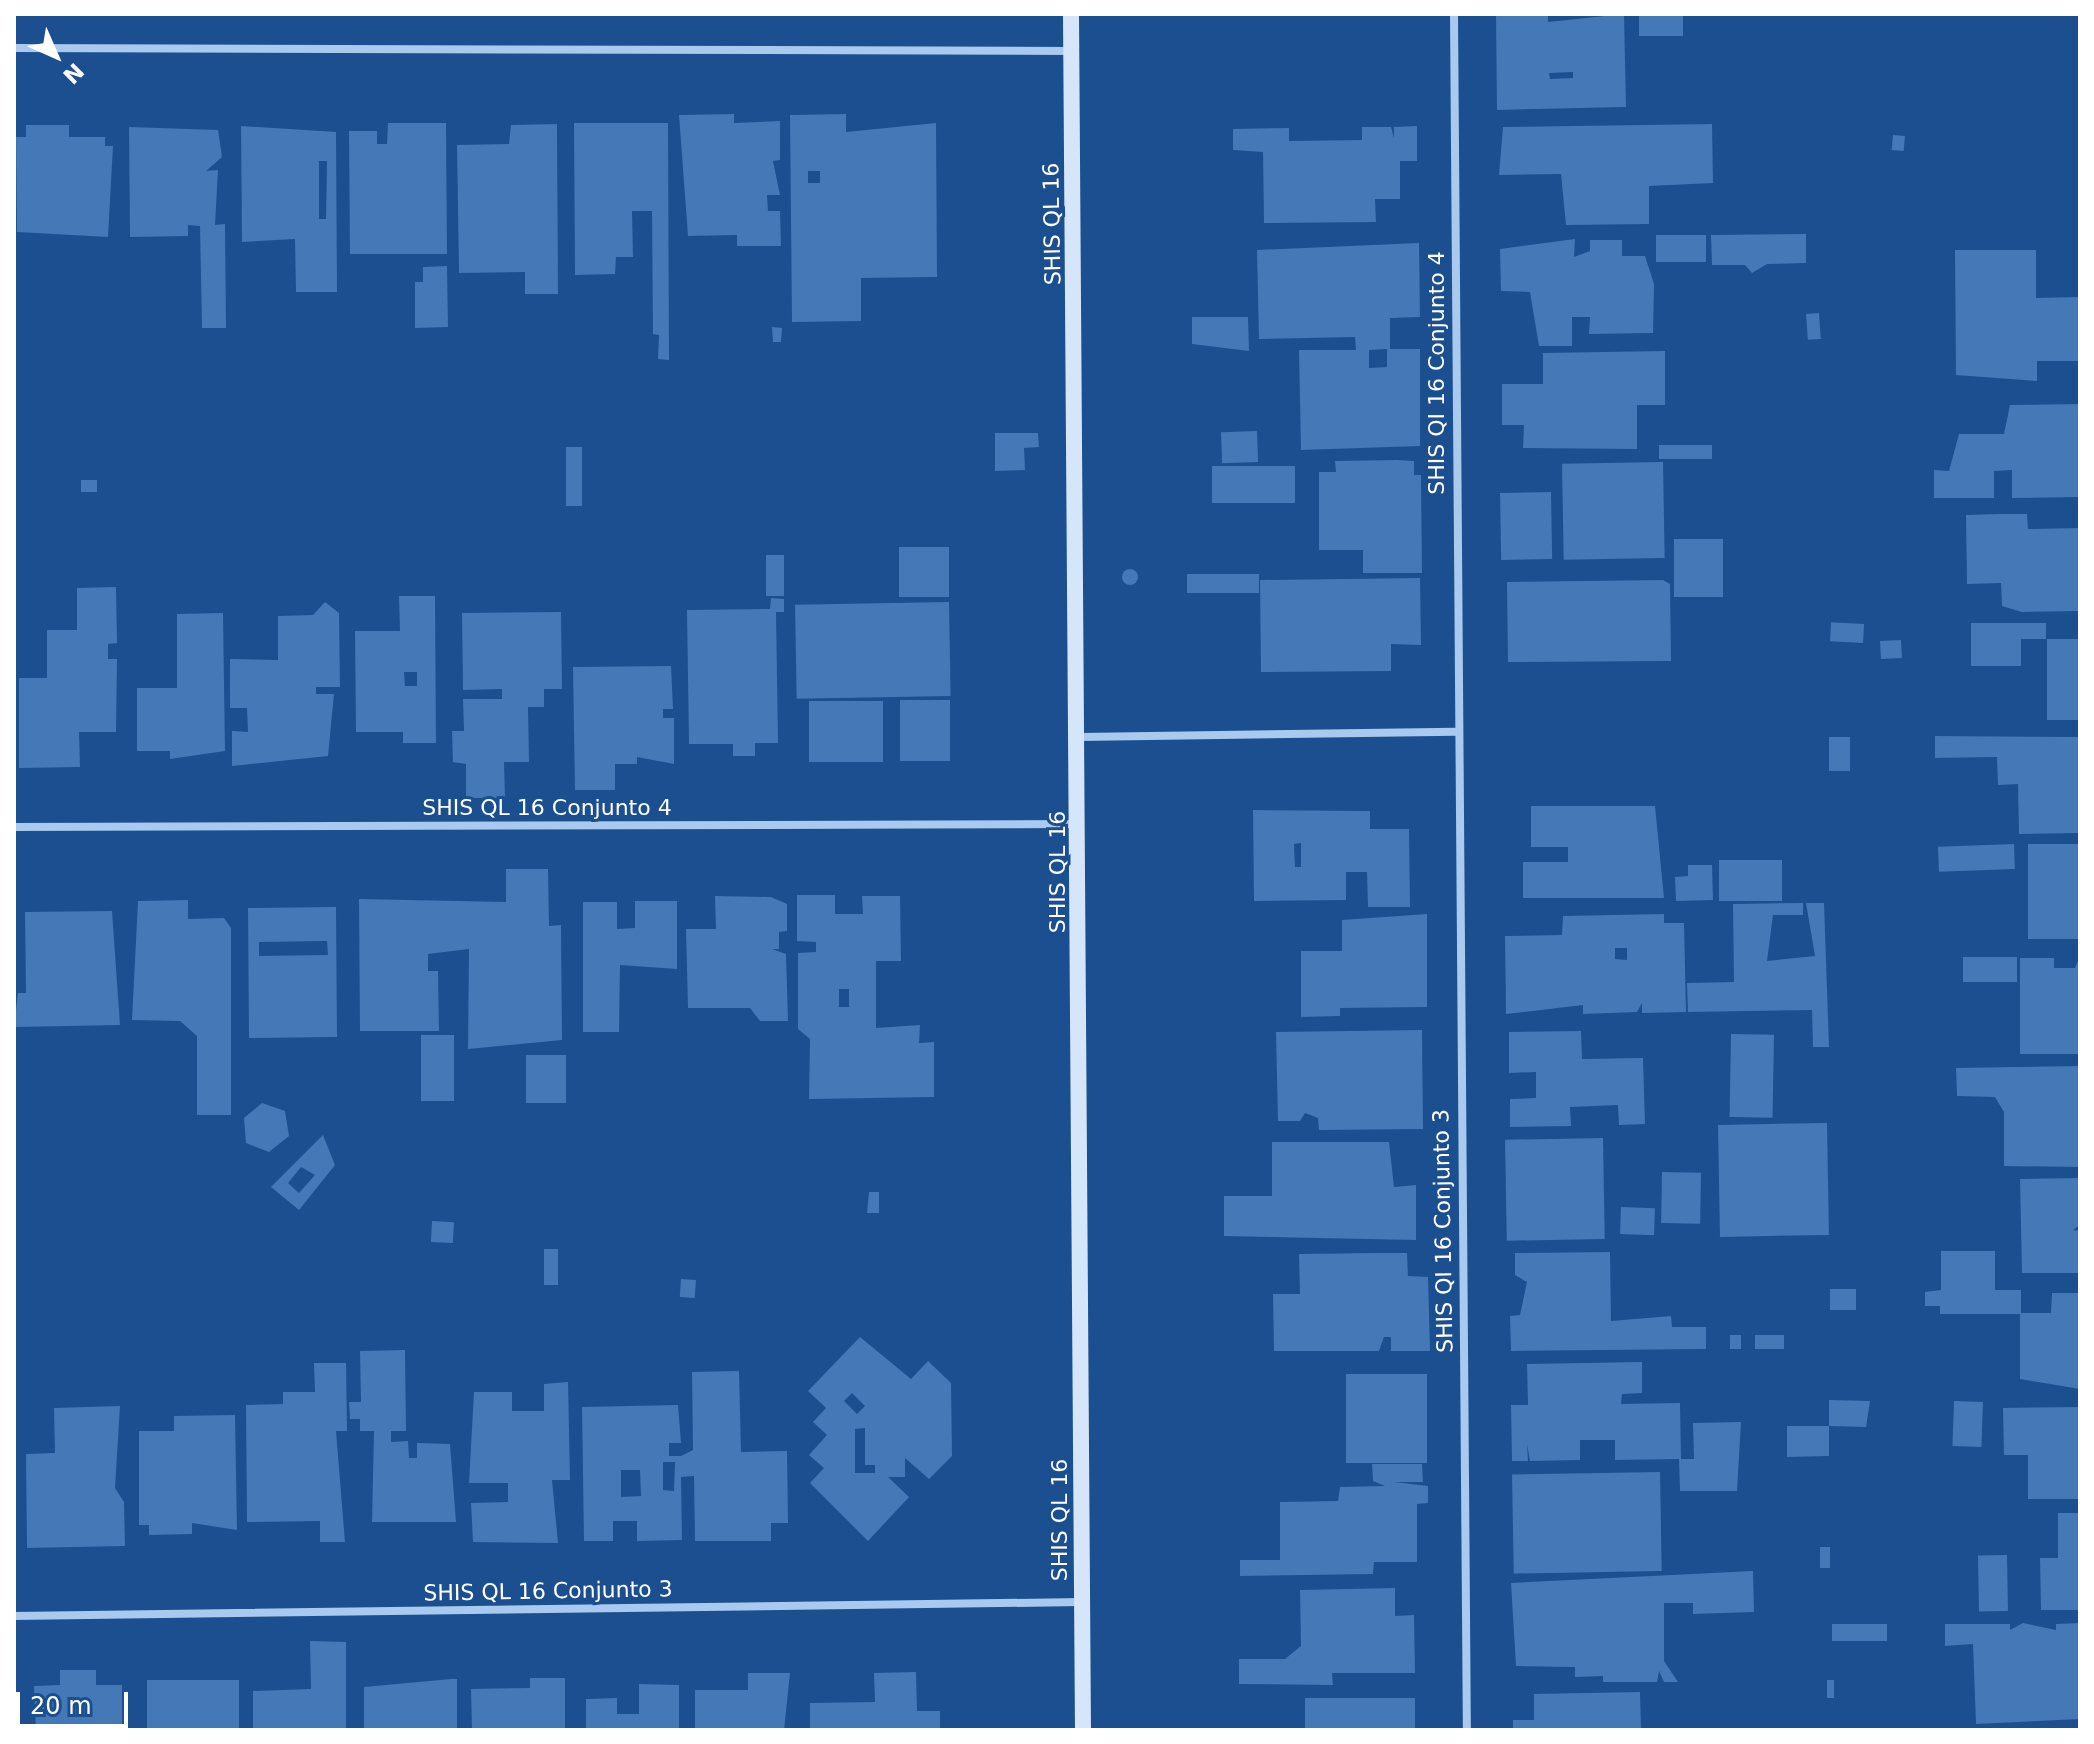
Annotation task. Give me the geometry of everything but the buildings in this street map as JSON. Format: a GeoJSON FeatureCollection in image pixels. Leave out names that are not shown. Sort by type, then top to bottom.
{"type":"FeatureCollection","features":[{"type":"Feature","properties":{"kind":"street","name":"SHIS QL 16"},"geometry":{"type":"LineString","coordinates":[[1071,14],[1080,737],[1083,1730]]}},
{"type":"Feature","properties":{"kind":"street","name":"SHIS QI 16 Conjunto 4"},"geometry":{"type":"LineString","coordinates":[[1454,14],[1456,732]]}},
{"type":"Feature","properties":{"kind":"street"},"geometry":{"type":"LineString","coordinates":[[14,48],[1072,51]]}},
{"type":"Feature","properties":{"kind":"street"},"geometry":{"type":"LineString","coordinates":[[1080,737],[1456,732]]}},
{"type":"Feature","properties":{"kind":"street","name":"SHIS QI 16 Conjunto 3"},"geometry":{"type":"LineString","coordinates":[[1456,732],[1467,1730]]}},
{"type":"Feature","properties":{"kind":"street","name":"SHIS QL 16 Conjunto 4"},"geometry":{"type":"LineString","coordinates":[[14,827],[1080,824]]}},
{"type":"Feature","properties":{"kind":"street","name":"SHIS QL 16 Conjunto 3"},"geometry":{"type":"LineString","coordinates":[[14,1616],[1082,1602]]}}]}
